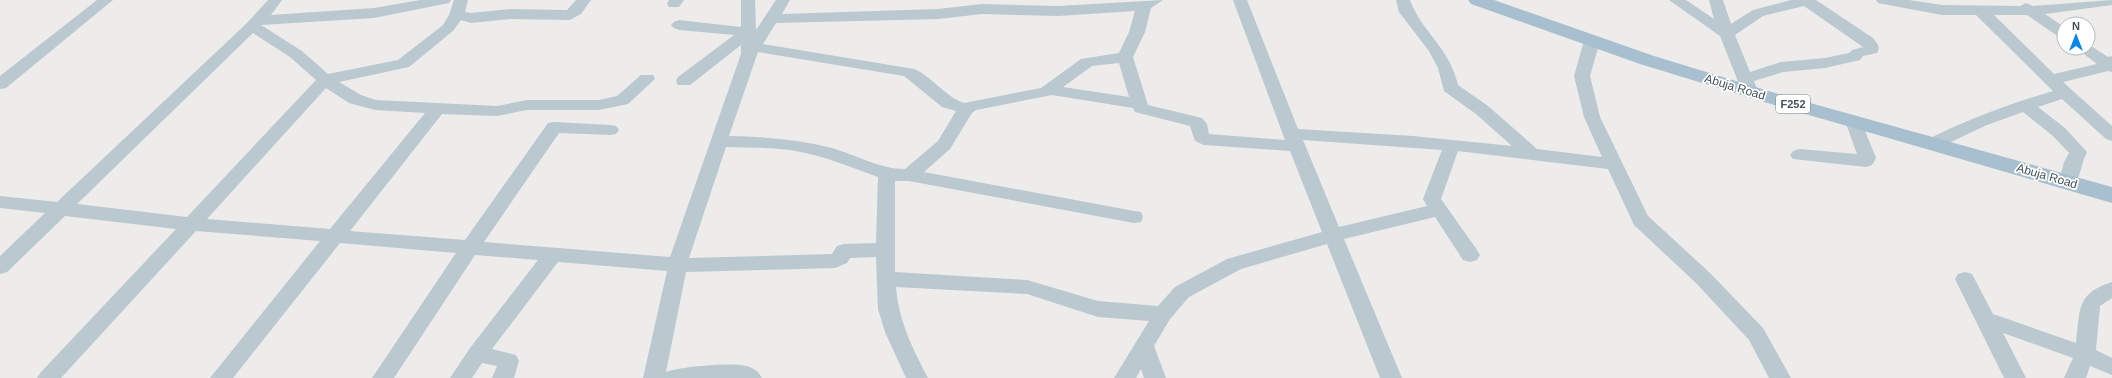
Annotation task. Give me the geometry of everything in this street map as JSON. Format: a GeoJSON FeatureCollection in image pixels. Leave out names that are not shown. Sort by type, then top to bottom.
{"type":"FeatureCollection","features":[{"type":"Feature","properties":{"kind":"main road","name":"Abuja Road"},"geometry":{"type":"LineString","coordinates":[[1477,0],[1647,60],[1748,85],[1853,121],[2112,195]]}},
{"type":"Feature","properties":{"kind":"street"},"geometry":{"type":"LineString","coordinates":[[0,84],[106,0]]}},
{"type":"Feature","properties":{"kind":"street"},"geometry":{"type":"LineString","coordinates":[[0,267],[254,24],[275,0]]}},
{"type":"Feature","properties":{"kind":"street"},"geometry":{"type":"LineString","coordinates":[[254,24],[374,13],[444,0]]}},
{"type":"Feature","properties":{"kind":"street"},"geometry":{"type":"LineString","coordinates":[[48,378],[325,80],[403,64],[448,28],[459,7],[471,18],[510,14],[570,15],[576,11],[584,0]]}},
{"type":"Feature","properties":{"kind":"street"},"geometry":{"type":"LineString","coordinates":[[654,378],[678,265],[750,44],[748,0]]}},
{"type":"Feature","properties":{"kind":"street"},"geometry":{"type":"LineString","coordinates":[[684,81],[750,44],[771,19],[783,0]]}},
{"type":"Feature","properties":{"kind":"street"},"geometry":{"type":"LineString","coordinates":[[1240,0],[1294,140],[1391,378]]}},
{"type":"Feature","properties":{"kind":"street"},"geometry":{"type":"LineString","coordinates":[[1403,0],[1407,12],[1432,44],[1446,68],[1450,87],[1482,110],[1531,153]]}},
{"type":"Feature","properties":{"kind":"street"},"geometry":{"type":"LineString","coordinates":[[1676,0],[1727,34]]}},
{"type":"Feature","properties":{"kind":"street"},"geometry":{"type":"LineString","coordinates":[[1716,0],[1727,34],[1748,85],[1781,67],[1825,63],[1854,57],[1858,53],[1870,50],[1871,46],[1867,41],[1807,0],[1758,13],[1727,34]]}},
{"type":"Feature","properties":{"kind":"street"},"geometry":{"type":"LineString","coordinates":[[1883,0],[1942,10],[2030,11],[2098,4],[2112,1]]}},
{"type":"Feature","properties":{"kind":"street"},"geometry":{"type":"LineString","coordinates":[[2014,0],[2056,29]]}},
{"type":"Feature","properties":{"kind":"street"},"geometry":{"type":"LineString","coordinates":[[771,19],[938,14],[968,6],[982,9],[1058,11],[1086,5],[1150,3],[1125,57],[1139,104],[1144,110],[1199,124],[1201,137],[1204,139],[1294,140],[1368,137],[1531,153],[1615,164]]}},
{"type":"Feature","properties":{"kind":"street"},"geometry":{"type":"LineString","coordinates":[[1980,10],[2051,80],[2112,135]]}},
{"type":"Feature","properties":{"kind":"street"},"geometry":{"type":"LineString","coordinates":[[254,24],[296,54],[325,80],[355,99],[375,105],[497,111],[527,105],[606,104],[622,100],[647,79]]}},
{"type":"Feature","properties":{"kind":"street"},"geometry":{"type":"LineString","coordinates":[[679,25],[750,44],[908,72],[915,75],[948,103],[966,109]]}},
{"type":"Feature","properties":{"kind":"street"},"geometry":{"type":"LineString","coordinates":[[1592,41],[1582,76],[1592,116],[1641,220],[1702,278],[1756,334],[1762,342],[1780,378]]}},
{"type":"Feature","properties":{"kind":"street"},"geometry":{"type":"LineString","coordinates":[[2096,56],[2111,65]]}},
{"type":"Feature","properties":{"kind":"street"},"geometry":{"type":"LineString","coordinates":[[917,378],[895,332],[888,309],[885,279],[886,178],[901,175],[944,145],[966,109],[971,106],[1046,92],[1087,62],[1125,57]]}},
{"type":"Feature","properties":{"kind":"street"},"geometry":{"type":"LineString","coordinates":[[2051,80],[2111,65]]}},
{"type":"Feature","properties":{"kind":"street"},"geometry":{"type":"LineString","coordinates":[[1050,90],[1139,104]]}},
{"type":"Feature","properties":{"kind":"street"},"geometry":{"type":"LineString","coordinates":[[1932,144],[1967,126],[2025,105],[2065,93]]}},
{"type":"Feature","properties":{"kind":"street"},"geometry":{"type":"LineString","coordinates":[[2025,105],[2059,132],[2078,152],[2073,162],[2068,182]]}},
{"type":"Feature","properties":{"kind":"street"},"geometry":{"type":"LineString","coordinates":[[221,378],[438,108]]}},
{"type":"Feature","properties":{"kind":"street"},"geometry":{"type":"LineString","coordinates":[[1799,155],[1866,161],[1867,158],[1853,121]]}},
{"type":"Feature","properties":{"kind":"street"},"geometry":{"type":"LineString","coordinates":[[384,378],[471,246],[554,127],[610,130]]}},
{"type":"Feature","properties":{"kind":"street"},"geometry":{"type":"LineString","coordinates":[[719,141],[778,143],[798,146],[831,154],[901,175],[1134,217]]}},
{"type":"Feature","properties":{"kind":"street"},"geometry":{"type":"LineString","coordinates":[[1452,145],[1432,198],[1438,210],[1470,255]]}},
{"type":"Feature","properties":{"kind":"street"},"geometry":{"type":"LineString","coordinates":[[0,202],[192,224],[471,246],[678,265],[835,261],[840,258],[844,251],[885,250]]}},
{"type":"Feature","properties":{"kind":"street"},"geometry":{"type":"LineString","coordinates":[[1125,378],[1163,314],[1182,292],[1238,262],[1333,235],[1438,210]]}},
{"type":"Feature","properties":{"kind":"street"},"geometry":{"type":"LineString","coordinates":[[461,378],[477,354],[553,254]]}},
{"type":"Feature","properties":{"kind":"street"},"geometry":{"type":"LineString","coordinates":[[885,279],[1027,287],[1098,309],[1163,314]]}},
{"type":"Feature","properties":{"kind":"street"},"geometry":{"type":"LineString","coordinates":[[1965,279],[2015,378]]}},
{"type":"Feature","properties":{"kind":"street"},"geometry":{"type":"LineString","coordinates":[[2075,378],[2084,354],[2090,306],[2093,300],[2112,289]]}},
{"type":"Feature","properties":{"kind":"street"},"geometry":{"type":"LineString","coordinates":[[1985,319],[2084,354],[2112,366]]}},
{"type":"Feature","properties":{"kind":"street"},"geometry":{"type":"LineString","coordinates":[[1144,348],[1155,378]]}},
{"type":"Feature","properties":{"kind":"street"},"geometry":{"type":"LineString","coordinates":[[477,354],[509,361],[503,378]]}},
{"type":"Feature","properties":{"kind":"street"},"geometry":{"type":"LineString","coordinates":[[672,378],[739,373],[745,374],[751,378]]}}]}
